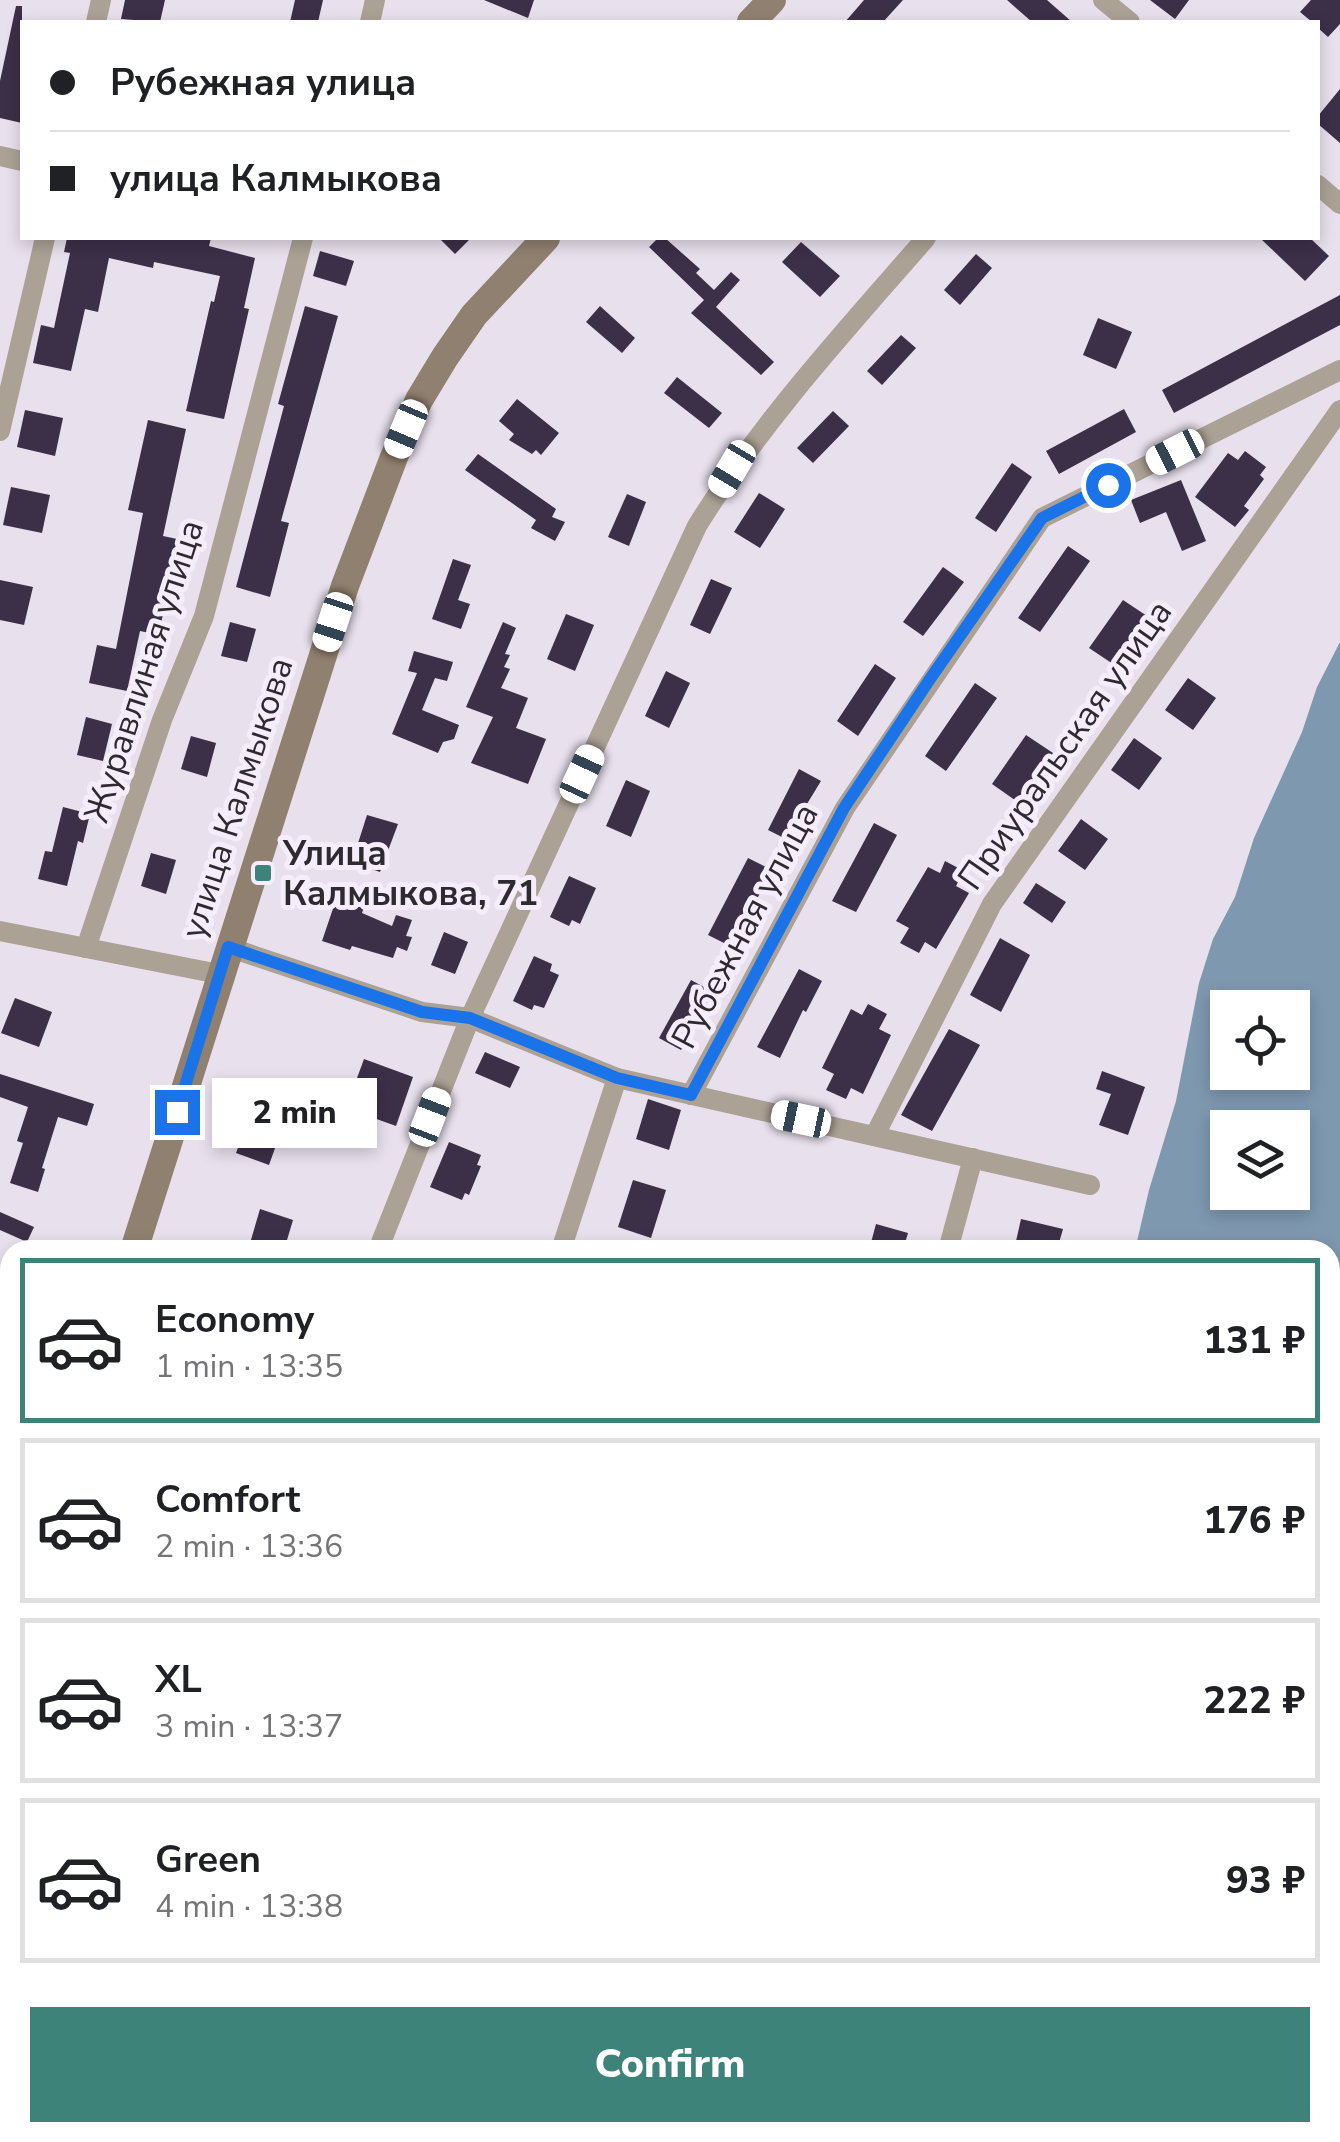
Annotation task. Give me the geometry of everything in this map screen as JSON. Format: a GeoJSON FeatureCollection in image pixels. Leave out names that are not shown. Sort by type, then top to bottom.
{"type":"FeatureCollection","features":[{"type":"Feature","properties":{"kind":"main road"},"geometry":{"type":"LineString","coordinates":[[752,20],[772,0]]}},
{"type":"Feature","properties":{"kind":"main road","name":"улица Калмыкова"},"geometry":{"type":"LineString","coordinates":[[137,1240],[345,586],[419,400],[474,315],[544,240]]}},
{"type":"Feature","properties":{"kind":"street"},"geometry":{"type":"LineString","coordinates":[[1320,187],[1340,204]]}},
{"type":"Feature","properties":{"kind":"street"},"geometry":{"type":"LineString","coordinates":[[0,431],[46,240]]}},
{"type":"Feature","properties":{"kind":"street","name":"Журавлиная улица"},"geometry":{"type":"LineString","coordinates":[[86,948],[162,720],[204,616],[302,240]]}},
{"type":"Feature","properties":{"kind":"street"},"geometry":{"type":"LineString","coordinates":[[382,1240],[470,1018],[697,526],[732,469],[776,411],[924,240]]}},
{"type":"Feature","properties":{"kind":"street","name":"Рубежная улица"},"geometry":{"type":"LineString","coordinates":[[691,1095],[844,808],[1042,518],[1340,370]]}},
{"type":"Feature","properties":{"kind":"street","name":"Приуральская улица"},"geometry":{"type":"LineString","coordinates":[[875,1135],[992,904],[1340,410]]}},
{"type":"Feature","properties":{"kind":"street"},"geometry":{"type":"LineString","coordinates":[[0,931],[86,948],[224,961],[422,1012],[470,1018],[617,1078],[1090,1186]]}},
{"type":"Feature","properties":{"kind":"street"},"geometry":{"type":"LineString","coordinates":[[564,1240],[617,1078]]}},
{"type":"Feature","properties":{"kind":"street"},"geometry":{"type":"LineString","coordinates":[[951,1240],[973,1158]]}},
{"type":"Feature","properties":{"kind":"water"},"geometry":{"type":"Polygon","coordinates":[[[1340,642],[1340,1240],[1137,1240],[1176,1101],[1199,983],[1213,939],[1235,897],[1254,838],[1340,642]]]}},
{"type":"Feature","properties":{"kind":"building"},"geometry":{"type":"Polygon","coordinates":[[[125,0],[165,0],[160,20],[121,19],[125,0]]]}},
{"type":"Feature","properties":{"kind":"building"},"geometry":{"type":"Polygon","coordinates":[[[295,0],[323,0],[318,20],[290,20],[295,0]]]}},
{"type":"Feature","properties":{"kind":"building"},"geometry":{"type":"Polygon","coordinates":[[[484,0],[534,0],[528,18],[484,0]]]}},
{"type":"Feature","properties":{"kind":"building"},"geometry":{"type":"Polygon","coordinates":[[[864,0],[903,0],[885,20],[847,20],[864,0]]]}},
{"type":"Feature","properties":{"kind":"building"},"geometry":{"type":"Polygon","coordinates":[[[1007,0],[1047,0],[1070,20],[1030,20],[1007,0]]]}},
{"type":"Feature","properties":{"kind":"building"},"geometry":{"type":"Polygon","coordinates":[[[1150,0],[1189,0],[1175,19],[1150,0]]]}},
{"type":"Feature","properties":{"kind":"building"},"geometry":{"type":"Polygon","coordinates":[[[1311,0],[1340,0],[1340,24],[1328,37],[1320,30],[1320,20],[1310,20],[1300,12],[1311,0]]]}},
{"type":"Feature","properties":{"kind":"building"},"geometry":{"type":"Polygon","coordinates":[[[16,6],[22,6],[20,123],[0,118],[0,81],[16,6]]]}},
{"type":"Feature","properties":{"kind":"building"},"geometry":{"type":"Polygon","coordinates":[[[1340,89],[1340,143],[1320,126],[1320,114],[1340,89]]]}},
{"type":"Feature","properties":{"kind":"building"},"geometry":{"type":"Polygon","coordinates":[[[67,240],[210,240],[209,246],[255,258],[244,308],[249,309],[224,419],[186,411],[220,276],[154,262],[153,268],[109,258],[98,312],[85,309],[71,371],[33,363],[41,325],[54,328],[70,253],[64,252],[67,240]]]}},
{"type":"Feature","properties":{"kind":"building"},"geometry":{"type":"Polygon","coordinates":[[[441,240],[469,240],[455,254],[441,240]]]}},
{"type":"Feature","properties":{"kind":"building"},"geometry":{"type":"Polygon","coordinates":[[[656,240],[667,240],[700,269],[696,273],[714,290],[731,272],[740,280],[716,307],[774,362],[761,375],[691,313],[704,300],[649,247],[656,240]]]}},
{"type":"Feature","properties":{"kind":"building"},"geometry":{"type":"Polygon","coordinates":[[[1262,240],[1312,240],[1329,256],[1305,281],[1262,240]]]}},
{"type":"Feature","properties":{"kind":"building"},"geometry":{"type":"Polygon","coordinates":[[[801,242],[840,276],[820,297],[782,262],[801,242]]]}},
{"type":"Feature","properties":{"kind":"building"},"geometry":{"type":"Polygon","coordinates":[[[320,251],[354,261],[346,286],[313,276],[320,251]]]}},
{"type":"Feature","properties":{"kind":"building"},"geometry":{"type":"Polygon","coordinates":[[[976,254],[992,268],[960,305],[944,290],[976,254]]]}},
{"type":"Feature","properties":{"kind":"building"},"geometry":{"type":"Polygon","coordinates":[[[1340,295],[1340,325],[1174,413],[1162,390],[1340,295]]]}},
{"type":"Feature","properties":{"kind":"building"},"geometry":{"type":"Polygon","coordinates":[[[305,306],[338,316],[281,521],[289,523],[270,597],[236,587],[284,406],[278,404],[305,306]]]}},
{"type":"Feature","properties":{"kind":"building"},"geometry":{"type":"Polygon","coordinates":[[[600,306],[635,338],[622,353],[586,322],[600,306]]]}},
{"type":"Feature","properties":{"kind":"building"},"geometry":{"type":"Polygon","coordinates":[[[1098,318],[1132,332],[1116,369],[1083,355],[1098,318]]]}},
{"type":"Feature","properties":{"kind":"building"},"geometry":{"type":"Polygon","coordinates":[[[901,335],[916,348],[882,385],[867,371],[901,335]]]}},
{"type":"Feature","properties":{"kind":"building"},"geometry":{"type":"Polygon","coordinates":[[[677,377],[722,413],[709,428],[664,393],[677,377]]]}},
{"type":"Feature","properties":{"kind":"building"},"geometry":{"type":"Polygon","coordinates":[[[517,399],[559,433],[541,455],[509,440],[514,434],[499,421],[517,399]]]}},
{"type":"Feature","properties":{"kind":"building"},"geometry":{"type":"Polygon","coordinates":[[[1124,409],[1136,432],[1059,474],[1046,451],[1124,409]]]}},
{"type":"Feature","properties":{"kind":"building"},"geometry":{"type":"Polygon","coordinates":[[[25,410],[63,418],[55,456],[17,447],[25,410]]]}},
{"type":"Feature","properties":{"kind":"building"},"geometry":{"type":"Polygon","coordinates":[[[833,411],[849,426],[813,463],[797,448],[833,411]]]}},
{"type":"Feature","properties":{"kind":"building"},"geometry":{"type":"Polygon","coordinates":[[[148,420],[186,429],[163,536],[177,539],[159,635],[140,631],[127,691],[89,683],[97,645],[116,649],[143,513],[128,510],[148,420]]]}},
{"type":"Feature","properties":{"kind":"building"},"geometry":{"type":"Polygon","coordinates":[[[1245,451],[1266,467],[1260,475],[1264,479],[1244,506],[1249,510],[1235,527],[1195,497],[1228,453],[1238,460],[1245,451]]]}},
{"type":"Feature","properties":{"kind":"building"},"geometry":{"type":"Polygon","coordinates":[[[478,454],[556,509],[552,517],[565,522],[555,541],[531,528],[536,520],[465,470],[478,454]]]}},
{"type":"Feature","properties":{"kind":"building"},"geometry":{"type":"Polygon","coordinates":[[[1012,463],[1032,477],[996,532],[975,518],[1012,463]]]}},
{"type":"Feature","properties":{"kind":"building"},"geometry":{"type":"Polygon","coordinates":[[[1181,480],[1206,541],[1182,551],[1166,512],[1140,523],[1131,500],[1181,480]]]}},
{"type":"Feature","properties":{"kind":"building"},"geometry":{"type":"Polygon","coordinates":[[[11,487],[50,495],[42,533],[3,525],[11,487]]]}},
{"type":"Feature","properties":{"kind":"building"},"geometry":{"type":"Polygon","coordinates":[[[759,493],[785,509],[760,548],[734,532],[759,493]]]}},
{"type":"Feature","properties":{"kind":"building"},"geometry":{"type":"Polygon","coordinates":[[[627,494],[646,502],[629,546],[608,537],[627,494]]]}},
{"type":"Feature","properties":{"kind":"building"},"geometry":{"type":"Polygon","coordinates":[[[1068,546],[1090,561],[1040,632],[1018,618],[1068,546]]]}},
{"type":"Feature","properties":{"kind":"building"},"geometry":{"type":"Polygon","coordinates":[[[453,559],[471,565],[458,600],[470,604],[461,629],[432,619],[453,559]]]}},
{"type":"Feature","properties":{"kind":"building"},"geometry":{"type":"Polygon","coordinates":[[[943,567],[964,582],[923,636],[903,622],[943,567]]]}},
{"type":"Feature","properties":{"kind":"building"},"geometry":{"type":"Polygon","coordinates":[[[711,579],[732,588],[710,634],[690,625],[711,579]]]}},
{"type":"Feature","properties":{"kind":"building"},"geometry":{"type":"Polygon","coordinates":[[[0,580],[33,587],[24,625],[0,620],[0,580]]]}},
{"type":"Feature","properties":{"kind":"building"},"geometry":{"type":"Polygon","coordinates":[[[1123,600],[1150,618],[1116,666],[1089,648],[1123,600]]]}},
{"type":"Feature","properties":{"kind":"building"},"geometry":{"type":"Polygon","coordinates":[[[566,614],[594,625],[575,671],[547,659],[566,614]]]}},
{"type":"Feature","properties":{"kind":"building"},"geometry":{"type":"Polygon","coordinates":[[[230,622],[256,629],[247,662],[221,656],[230,622]]]}},
{"type":"Feature","properties":{"kind":"building"},"geometry":{"type":"Polygon","coordinates":[[[503,622],[516,628],[505,654],[510,655],[504,667],[510,669],[501,688],[528,698],[516,728],[546,739],[528,784],[471,763],[493,717],[466,707],[503,622]]]}},
{"type":"Feature","properties":{"kind":"building"},"geometry":{"type":"Polygon","coordinates":[[[414,651],[453,662],[447,681],[435,678],[422,710],[459,725],[454,739],[443,742],[438,753],[392,734],[417,673],[408,671],[414,651]]]}},
{"type":"Feature","properties":{"kind":"building"},"geometry":{"type":"Polygon","coordinates":[[[875,664],[896,678],[858,736],[837,721],[875,664]]]}},
{"type":"Feature","properties":{"kind":"building"},"geometry":{"type":"Polygon","coordinates":[[[666,671],[690,683],[669,728],[645,716],[666,671]]]}},
{"type":"Feature","properties":{"kind":"building"},"geometry":{"type":"Polygon","coordinates":[[[1188,678],[1216,698],[1193,730],[1165,710],[1188,678]]]}},
{"type":"Feature","properties":{"kind":"building"},"geometry":{"type":"Polygon","coordinates":[[[975,683],[997,698],[946,771],[925,756],[975,683]]]}},
{"type":"Feature","properties":{"kind":"building"},"geometry":{"type":"Polygon","coordinates":[[[86,717],[112,724],[103,761],[77,755],[86,717]]]}},
{"type":"Feature","properties":{"kind":"building"},"geometry":{"type":"Polygon","coordinates":[[[1026,735],[1053,753],[1019,803],[992,784],[1026,735]]]}},
{"type":"Feature","properties":{"kind":"building"},"geometry":{"type":"Polygon","coordinates":[[[191,736],[216,743],[207,777],[181,769],[191,736]]]}},
{"type":"Feature","properties":{"kind":"building"},"geometry":{"type":"Polygon","coordinates":[[[1134,738],[1162,758],[1139,790],[1111,770],[1134,738]]]}},
{"type":"Feature","properties":{"kind":"building"},"geometry":{"type":"Polygon","coordinates":[[[799,769],[821,781],[799,817],[802,819],[790,841],[768,830],[799,769]]]}},
{"type":"Feature","properties":{"kind":"building"},"geometry":{"type":"Polygon","coordinates":[[[626,780],[650,791],[631,837],[606,826],[626,780]]]}},
{"type":"Feature","properties":{"kind":"building"},"geometry":{"type":"Polygon","coordinates":[[[63,807],[90,814],[83,843],[78,841],[67,886],[38,879],[45,851],[52,852],[63,807]]]}},
{"type":"Feature","properties":{"kind":"building"},"geometry":{"type":"Polygon","coordinates":[[[367,815],[398,824],[380,872],[352,862],[367,815]]]}},
{"type":"Feature","properties":{"kind":"building"},"geometry":{"type":"Polygon","coordinates":[[[1081,819],[1108,839],[1085,870],[1058,851],[1081,819]]]}},
{"type":"Feature","properties":{"kind":"building"},"geometry":{"type":"Polygon","coordinates":[[[874,823],[897,835],[856,912],[832,901],[874,823]]]}},
{"type":"Feature","properties":{"kind":"building"},"geometry":{"type":"Polygon","coordinates":[[[151,853],[176,860],[166,894],[141,886],[151,853]]]}},
{"type":"Feature","properties":{"kind":"building"},"geometry":{"type":"Polygon","coordinates":[[[748,858],[772,870],[732,947],[708,935],[748,858]]]}},
{"type":"Feature","properties":{"kind":"building"},"geometry":{"type":"Polygon","coordinates":[[[945,861],[964,871],[956,886],[969,893],[936,949],[925,942],[919,953],[900,943],[909,928],[896,921],[928,867],[940,873],[945,861]]]}},
{"type":"Feature","properties":{"kind":"building"},"geometry":{"type":"Polygon","coordinates":[[[569,876],[596,888],[580,924],[572,920],[569,926],[550,917],[569,876]]]}},
{"type":"Feature","properties":{"kind":"building"},"geometry":{"type":"Polygon","coordinates":[[[1036,883],[1066,902],[1052,923],[1023,903],[1036,883]]]}},
{"type":"Feature","properties":{"kind":"building"},"geometry":{"type":"Polygon","coordinates":[[[340,888],[362,895],[358,904],[364,907],[362,913],[392,926],[396,915],[412,920],[406,936],[412,937],[407,951],[397,947],[393,958],[322,941],[340,888]]]}},
{"type":"Feature","properties":{"kind":"building"},"geometry":{"type":"Polygon","coordinates":[[[444,932],[468,942],[455,974],[431,965],[444,932]]]}},
{"type":"Feature","properties":{"kind":"building"},"geometry":{"type":"Polygon","coordinates":[[[1000,938],[1030,955],[1001,1012],[970,995],[1000,938]]]}},
{"type":"Feature","properties":{"kind":"building"},"geometry":{"type":"Polygon","coordinates":[[[534,956],[552,964],[550,971],[559,975],[544,1008],[534,1005],[532,1010],[513,1001],[534,956]]]}},
{"type":"Feature","properties":{"kind":"building"},"geometry":{"type":"Polygon","coordinates":[[[799,969],[822,981],[780,1058],[757,1047],[799,969]]]}},
{"type":"Feature","properties":{"kind":"building"},"geometry":{"type":"Polygon","coordinates":[[[691,980],[713,992],[681,1050],[659,1038],[691,980]]]}},
{"type":"Feature","properties":{"kind":"building"},"geometry":{"type":"Polygon","coordinates":[[[15,998],[52,1012],[39,1047],[1,1033],[15,998]]]}},
{"type":"Feature","properties":{"kind":"building"},"geometry":{"type":"Polygon","coordinates":[[[868,1004],[887,1014],[879,1029],[891,1035],[863,1094],[851,1088],[846,1099],[826,1090],[834,1074],[822,1068],[851,1009],[862,1015],[868,1004]]]}},
{"type":"Feature","properties":{"kind":"building"},"geometry":{"type":"Polygon","coordinates":[[[949,1029],[980,1045],[932,1131],[901,1115],[949,1029]]]}},
{"type":"Feature","properties":{"kind":"building"},"geometry":{"type":"Polygon","coordinates":[[[485,1052],[520,1067],[510,1088],[475,1073],[485,1052]]]}},
{"type":"Feature","properties":{"kind":"building"},"geometry":{"type":"Polygon","coordinates":[[[364,1059],[413,1077],[396,1126],[346,1108],[364,1059]]]}},
{"type":"Feature","properties":{"kind":"building"},"geometry":{"type":"Polygon","coordinates":[[[1102,1071],[1145,1087],[1128,1135],[1099,1125],[1111,1094],[1096,1089],[1102,1071]]]}},
{"type":"Feature","properties":{"kind":"building"},"geometry":{"type":"Polygon","coordinates":[[[0,1074],[94,1104],[87,1126],[58,1117],[38,1192],[10,1183],[23,1143],[17,1141],[28,1107],[0,1097],[0,1074]]]}},
{"type":"Feature","properties":{"kind":"building"},"geometry":{"type":"Polygon","coordinates":[[[648,1099],[681,1110],[669,1150],[636,1139],[648,1099]]]}},
{"type":"Feature","properties":{"kind":"building"},"geometry":{"type":"Polygon","coordinates":[[[252,1111],[284,1123],[269,1165],[236,1153],[252,1111]]]}},
{"type":"Feature","properties":{"kind":"building"},"geometry":{"type":"Polygon","coordinates":[[[449,1142],[481,1155],[477,1165],[481,1166],[469,1195],[465,1193],[462,1200],[430,1187],[449,1142]]]}},
{"type":"Feature","properties":{"kind":"building"},"geometry":{"type":"Polygon","coordinates":[[[633,1180],[666,1190],[651,1238],[618,1227],[633,1180]]]}},
{"type":"Feature","properties":{"kind":"building"},"geometry":{"type":"Polygon","coordinates":[[[260,1209],[293,1220],[287,1240],[251,1240],[260,1209]]]}},
{"type":"Feature","properties":{"kind":"building"},"geometry":{"type":"Polygon","coordinates":[[[0,1212],[34,1227],[28,1240],[0,1230],[0,1212]]]}},
{"type":"Feature","properties":{"kind":"building"},"geometry":{"type":"Polygon","coordinates":[[[1021,1219],[1063,1229],[1060,1240],[1016,1240],[1021,1219]]]}},
{"type":"Feature","properties":{"kind":"building"},"geometry":{"type":"Polygon","coordinates":[[[876,1224],[908,1233],[906,1240],[872,1240],[876,1224]]]}},
{"type":"Feature","properties":{"kind":"place","name":"Улица Калмыкова, 71"},"geometry":{"type":"Point","coordinates":[263,873]}},
{"type":"Feature","properties":{"kind":"route"},"geometry":{"type":"LineString","coordinates":[[177,1112],[228,947],[422,1012],[470,1018],[617,1078],[691,1095],[844,808],[930,679],[1042,518],[1108,485]]}}]}
